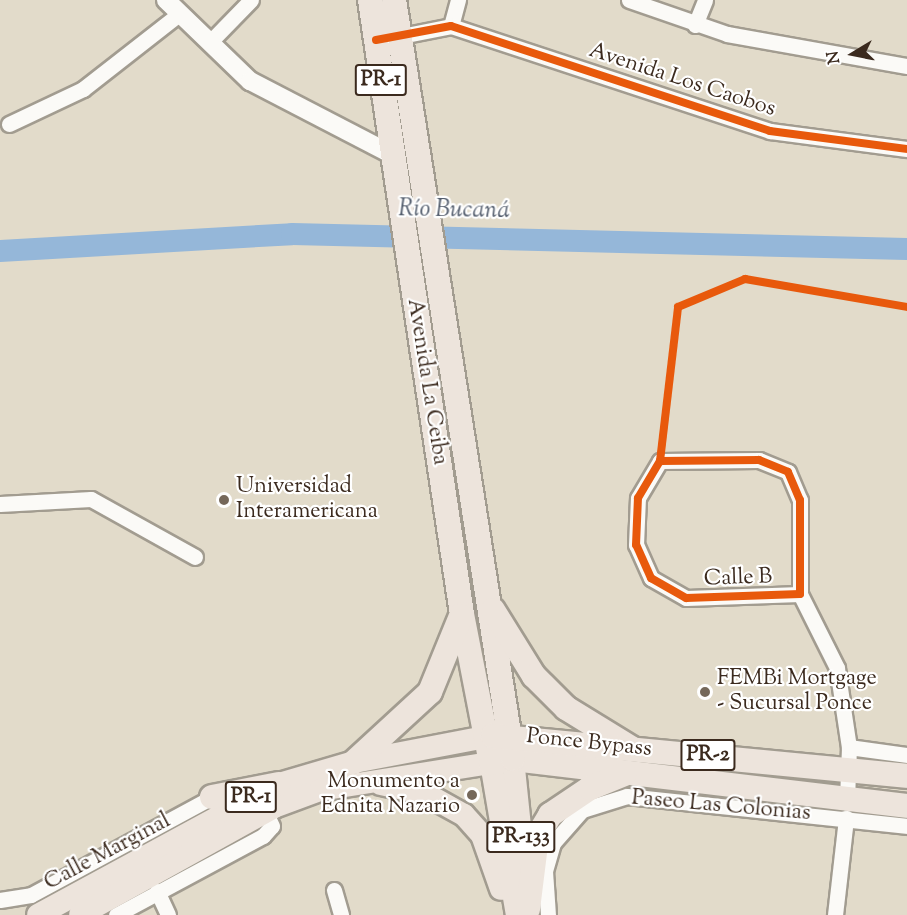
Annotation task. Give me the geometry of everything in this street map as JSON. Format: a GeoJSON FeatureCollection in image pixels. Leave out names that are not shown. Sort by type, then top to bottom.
{"type":"FeatureCollection","features":[{"type":"Feature","properties":{"kind":"highway","name":"Avenida La Ceiba"},"geometry":{"type":"LineString","coordinates":[[370,0],[388,38],[421,158],[483,591],[509,735],[502,761]]}},
{"type":"Feature","properties":{"kind":"highway","name":"Avenida La Ceiba"},"geometry":{"type":"LineString","coordinates":[[394,0],[388,38],[391,157],[462,614],[485,737],[502,761]]}},
{"type":"Feature","properties":{"kind":"highway"},"geometry":{"type":"LineString","coordinates":[[483,591],[534,676],[566,708],[633,749]]}},
{"type":"Feature","properties":{"kind":"highway"},"geometry":{"type":"LineString","coordinates":[[354,762],[430,692],[462,614]]}},
{"type":"Feature","properties":{"kind":"highway","name":"Ponce Bypass"},"geometry":{"type":"LineString","coordinates":[[485,737],[509,735],[633,749],[849,757],[907,776]]}},
{"type":"Feature","properties":{"kind":"highway","name":"Ponce Bypass"},"geometry":{"type":"LineString","coordinates":[[502,761],[627,772],[846,808],[907,806]]}},
{"type":"Feature","properties":{"kind":"highway"},"geometry":{"type":"LineString","coordinates":[[527,913],[537,837],[550,815],[590,788],[627,772]]}},
{"type":"Feature","properties":{"kind":"highway"},"geometry":{"type":"LineString","coordinates":[[212,797],[279,784]]}},
{"type":"Feature","properties":{"kind":"main road","name":"PR-1"},"geometry":{"type":"LineString","coordinates":[[38,915],[279,784],[354,762],[485,737]]}},
{"type":"Feature","properties":{"kind":"main road","name":"PR-1"},"geometry":{"type":"LineString","coordinates":[[80,915],[265,811],[320,790],[502,761]]}},
{"type":"Feature","properties":{"kind":"main road","name":"PR-133"},"geometry":{"type":"LineString","coordinates":[[502,761],[527,913]]}},
{"type":"Feature","properties":{"kind":"main road"},"geometry":{"type":"LineString","coordinates":[[368,781],[426,794],[464,815],[482,835],[501,890],[527,913]]}},
{"type":"Feature","properties":{"kind":"street"},"geometry":{"type":"LineString","coordinates":[[209,43],[251,0]]}},
{"type":"Feature","properties":{"kind":"street"},"geometry":{"type":"LineString","coordinates":[[388,38],[451,26],[458,0]]}},
{"type":"Feature","properties":{"kind":"street"},"geometry":{"type":"LineString","coordinates":[[629,0],[695,25],[774,45],[907,66]]}},
{"type":"Feature","properties":{"kind":"street"},"geometry":{"type":"LineString","coordinates":[[695,25],[705,0]]}},
{"type":"Feature","properties":{"kind":"street"},"geometry":{"type":"LineString","coordinates":[[9,124],[83,89],[173,7],[250,81],[391,157]]}},
{"type":"Feature","properties":{"kind":"street","name":"Avenida Los Caobos"},"geometry":{"type":"LineString","coordinates":[[451,26],[771,131],[907,149]]}},
{"type":"Feature","properties":{"kind":"street","name":"Calle B"},"geometry":{"type":"LineString","coordinates":[[800,594],[686,598],[651,578],[636,545],[638,498],[660,461],[759,460],[788,472],[800,500],[800,594],[837,668],[849,757],[835,915]]}},
{"type":"Feature","properties":{"kind":"street"},"geometry":{"type":"LineString","coordinates":[[0,504],[91,499],[195,557]]}},
{"type":"Feature","properties":{"kind":"street"},"geometry":{"type":"LineString","coordinates":[[849,757],[907,755]]}},
{"type":"Feature","properties":{"kind":"street","name":"Paseo Las Colonias"},"geometry":{"type":"LineString","coordinates":[[527,913],[553,843],[582,810],[627,796],[846,808],[907,826]]}},
{"type":"Feature","properties":{"kind":"street","name":"Calle Marginal"},"geometry":{"type":"LineString","coordinates":[[0,900],[31,895],[212,797]]}},
{"type":"Feature","properties":{"kind":"street"},"geometry":{"type":"LineString","coordinates":[[117,915],[157,891],[263,836],[272,826],[265,811]]}},
{"type":"Feature","properties":{"kind":"street"},"geometry":{"type":"LineString","coordinates":[[334,890],[341,915]]}},
{"type":"Feature","properties":{"kind":"street"},"geometry":{"type":"LineString","coordinates":[[157,891],[168,915]]}},
{"type":"Feature","properties":{"kind":"waterway","name":"Río Bucaná"},"geometry":{"type":"LineString","coordinates":[[0,251],[292,234],[907,249]]}},
{"type":"Feature","properties":{"kind":"cycle path"},"geometry":{"type":"LineString","coordinates":[[376,40],[451,26],[770,131],[907,149]]}},
{"type":"Feature","properties":{"kind":"cycle path"},"geometry":{"type":"LineString","coordinates":[[660,461],[678,307],[745,279],[907,307]]}},
{"type":"Feature","properties":{"kind":"cycle path"},"geometry":{"type":"LineString","coordinates":[[759,460],[788,472],[800,500],[800,594],[686,598],[651,578],[636,545],[638,498],[660,461],[759,460]]}},
{"type":"Feature","properties":{"kind":"place","name":"Universidad Interamericana"},"geometry":{"type":"Point","coordinates":[224,500]}},
{"type":"Feature","properties":{"kind":"place","name":"FEMBi Mortgage - Sucursal Ponce"},"geometry":{"type":"Point","coordinates":[705,692]}},
{"type":"Feature","properties":{"kind":"place","name":"Monumento a Ednita Nazario"},"geometry":{"type":"Point","coordinates":[472,795]}}]}
